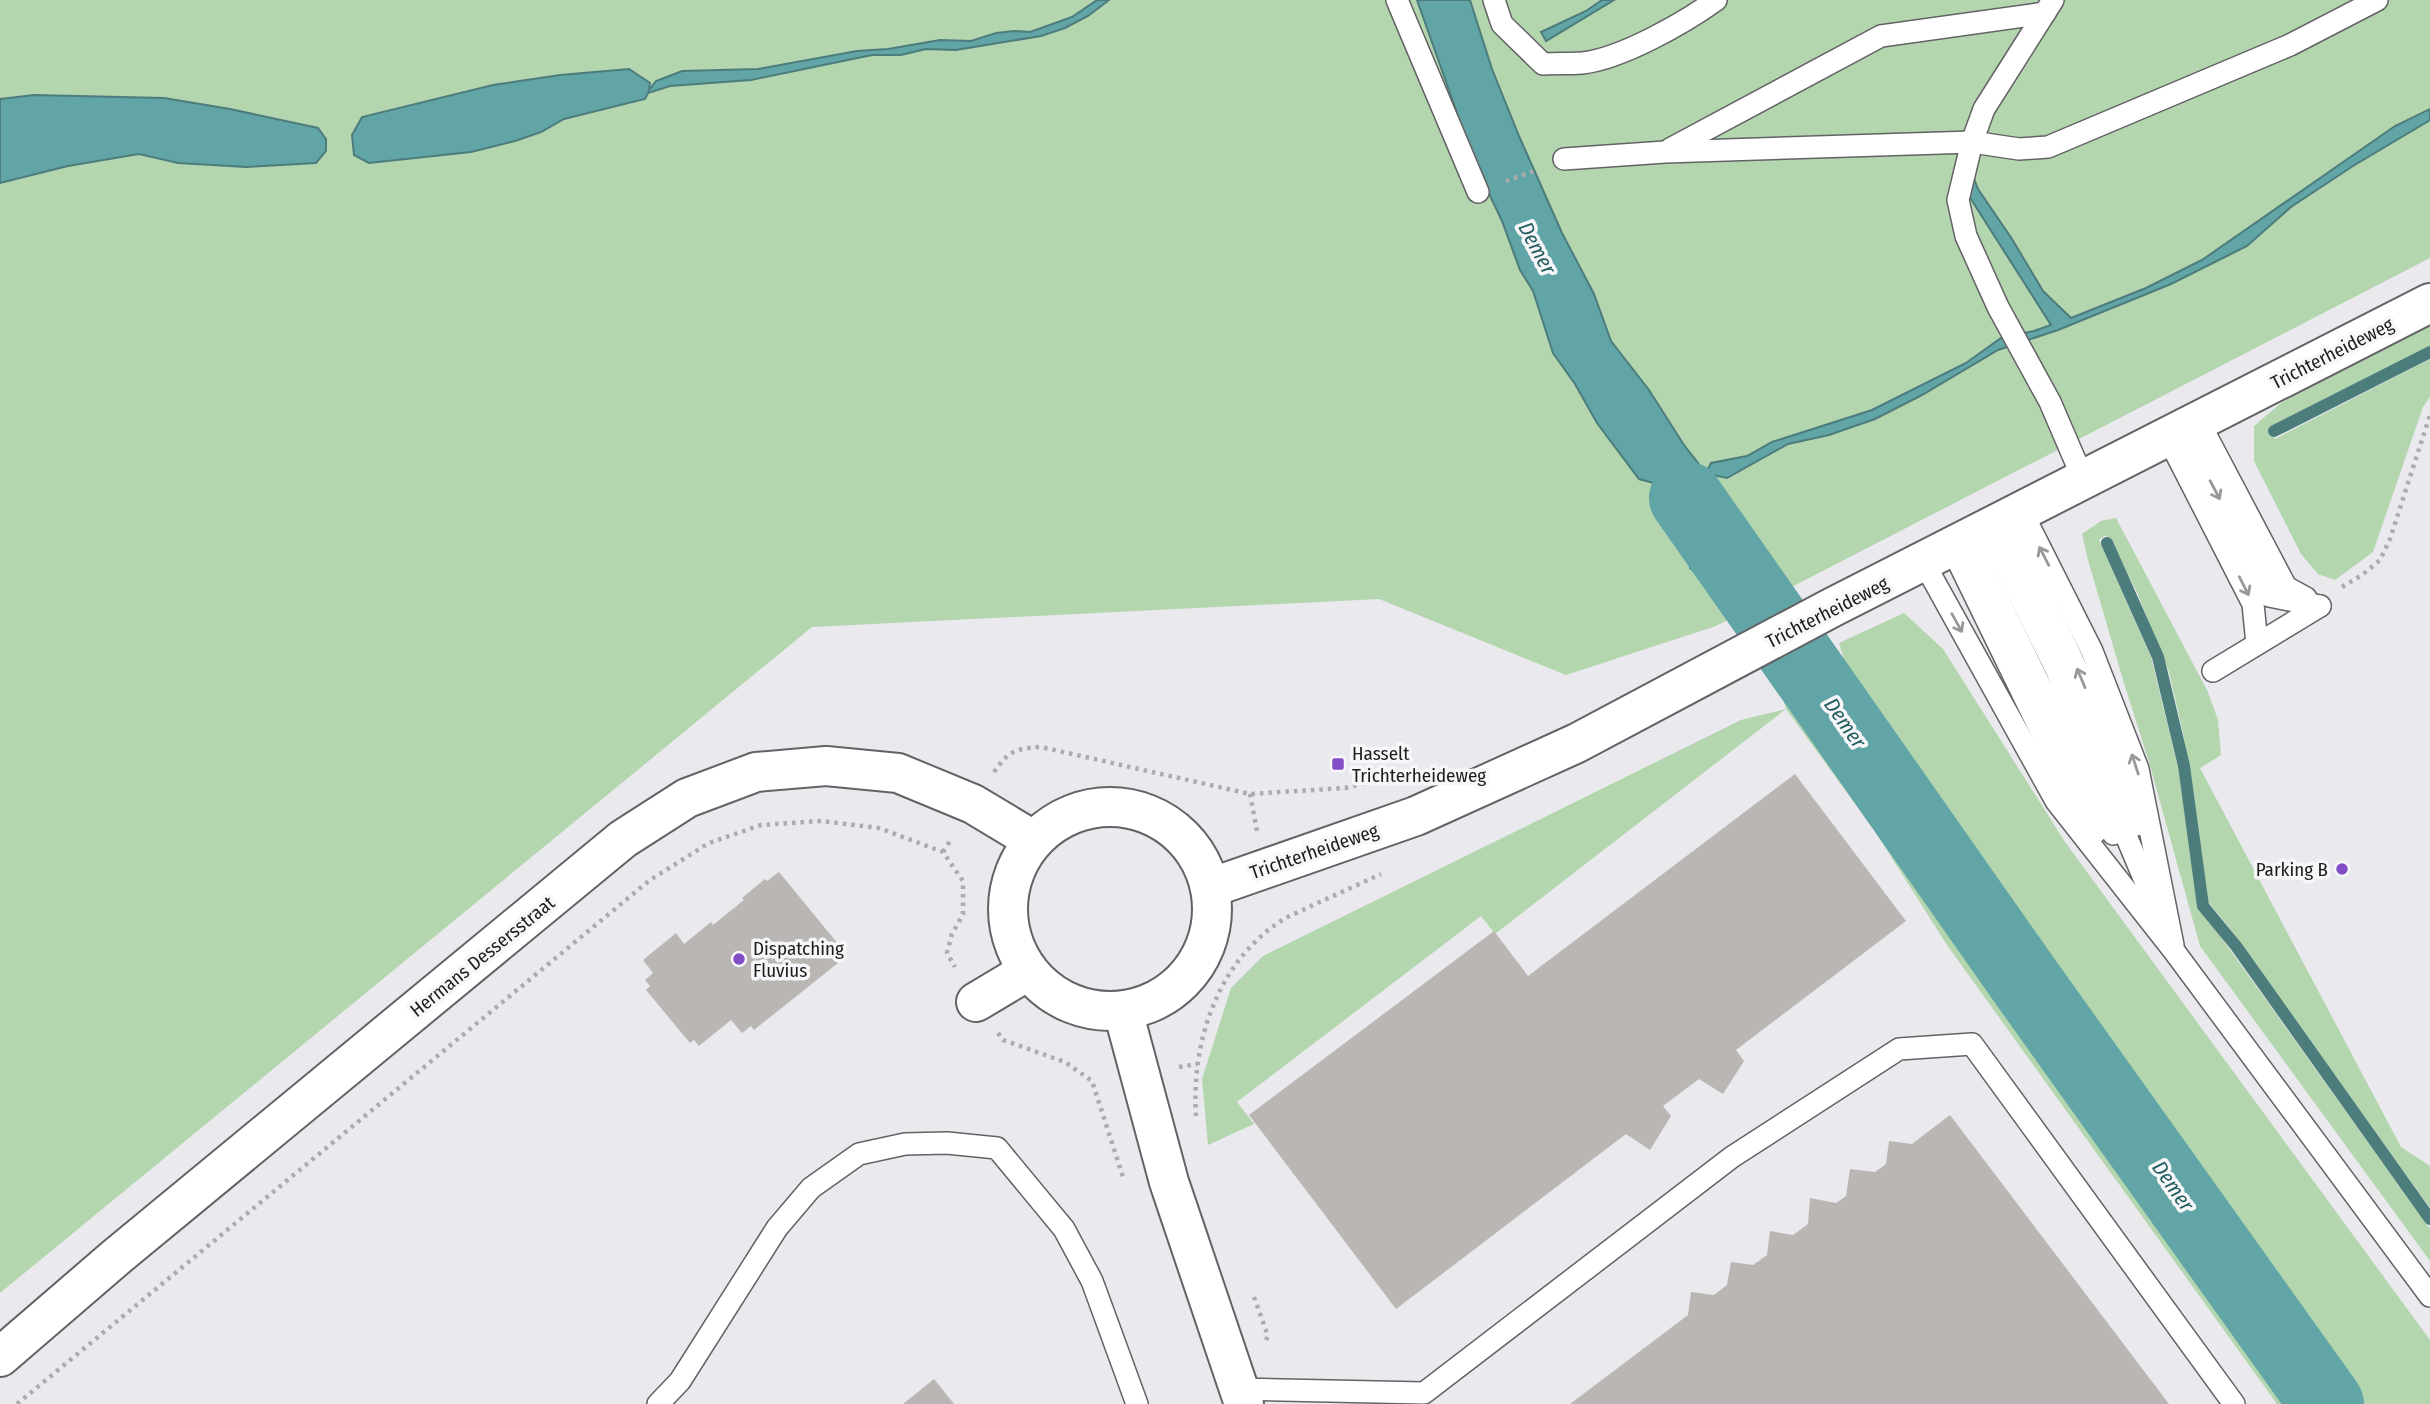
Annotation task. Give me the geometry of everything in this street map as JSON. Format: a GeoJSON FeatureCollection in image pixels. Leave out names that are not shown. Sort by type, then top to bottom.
{"type":"FeatureCollection","features":[{"type":"Feature","properties":{"kind":"street","name":"Trichterheideweg"},"geometry":{"type":"LineString","coordinates":[[1210,888],[1416,816],[1577,743],[1831,608],[2430,303]]}},
{"type":"Feature","properties":{"kind":"street","name":"Hermans Dessersstraat"},"geometry":{"type":"LineString","coordinates":[[0,1357],[624,839],[687,798],[755,772],[826,766],[898,773],[973,804],[1033,839]]}},
{"type":"Feature","properties":{"kind":"street"},"geometry":{"type":"LineString","coordinates":[[1099,807],[1136,810],[1170,826],[1196,853],[1210,888],[1212,922],[1202,954],[1183,982],[1155,1001],[1123,1011],[1087,1009],[1054,995],[1028,971],[1012,940],[1007,905],[1014,870],[1033,839],[1063,817],[1099,807]]}},
{"type":"Feature","properties":{"kind":"street"},"geometry":{"type":"LineString","coordinates":[[976,1002],[1028,971]]}},
{"type":"Feature","properties":{"kind":"street"},"geometry":{"type":"LineString","coordinates":[[1123,1011],[1169,1182],[1241,1397]]}},
{"type":"Feature","properties":{"kind":"lane"},"geometry":{"type":"LineString","coordinates":[[1397,0],[1478,192]]}},
{"type":"Feature","properties":{"kind":"lane"},"geometry":{"type":"LineString","coordinates":[[1494,0],[1502,24],[1543,64],[1584,63],[1629,48],[1691,18],[1716,0]]}},
{"type":"Feature","properties":{"kind":"lane"},"geometry":{"type":"LineString","coordinates":[[1564,159],[1665,152],[1972,142],[2019,149],[2048,147],[2290,45],[2377,0]]}},
{"type":"Feature","properties":{"kind":"lane"},"geometry":{"type":"LineString","coordinates":[[2049,7],[1984,109],[1972,142],[1958,200],[1966,236],[1998,307],[2050,402],[2084,481]]}},
{"type":"Feature","properties":{"kind":"lane"},"geometry":{"type":"LineString","coordinates":[[1665,152],[1881,36],[2049,7]]}},
{"type":"Feature","properties":{"kind":"lane"},"geometry":{"type":"LineString","coordinates":[[2184,430],[2286,587],[2320,606],[2213,671]]}},
{"type":"Feature","properties":{"kind":"lane"},"geometry":{"type":"LineString","coordinates":[[2184,430],[2253,604],[2257,644]]}},
{"type":"Feature","properties":{"kind":"lane"},"geometry":{"type":"LineString","coordinates":[[1976,536],[2092,651],[2138,769],[2174,951]]}},
{"type":"Feature","properties":{"kind":"lane"},"geometry":{"type":"LineString","coordinates":[[1976,536],[2056,669],[2174,951]]}},
{"type":"Feature","properties":{"kind":"lane"},"geometry":{"type":"LineString","coordinates":[[1976,536],[2072,795],[2174,951]]}},
{"type":"Feature","properties":{"kind":"lane"},"geometry":{"type":"LineString","coordinates":[[1976,536],[2056,801],[2174,951],[2430,1296]]}},
{"type":"Feature","properties":{"kind":"lane"},"geometry":{"type":"LineString","coordinates":[[1241,1397],[1396,1398],[1424,1393],[1732,1157],[1899,1049],[1972,1044],[2234,1404]]}},
{"type":"Feature","properties":{"kind":"lane"},"geometry":{"type":"LineString","coordinates":[[658,1404],[680,1381],[777,1228],[811,1188],[859,1154],[905,1143],[947,1143],[997,1148],[1063,1229],[1092,1281],[1137,1404]]}},
{"type":"Feature","properties":{"kind":"path"},"geometry":{"type":"LineString","coordinates":[[1478,192],[1564,159]]}},
{"type":"Feature","properties":{"kind":"path"},"geometry":{"type":"LineString","coordinates":[[2337,588],[2362,575],[2380,560],[2390,539],[2430,415]]}},
{"type":"Feature","properties":{"kind":"path"},"geometry":{"type":"LineString","coordinates":[[943,852],[1004,758],[1020,748],[1041,747],[1250,794],[1345,788],[1420,769]]}},
{"type":"Feature","properties":{"kind":"path"},"geometry":{"type":"LineString","coordinates":[[17,1404],[650,880],[709,844],[761,825],[821,821],[879,828],[943,852],[962,881],[963,914],[952,933],[947,953],[976,1002],[1003,1040],[1065,1062],[1092,1081],[1115,1158],[1126,1184]]}},
{"type":"Feature","properties":{"kind":"path"},"geometry":{"type":"LineString","coordinates":[[1198,1126],[1197,1064],[1209,1013],[1226,977],[1252,946],[1283,919],[1390,869]]}},
{"type":"Feature","properties":{"kind":"path"},"geometry":{"type":"LineString","coordinates":[[1241,1397],[1268,1336],[1250,1286]]}},
{"type":"Feature","properties":{"kind":"green space"},"geometry":{"type":"Polygon","coordinates":[[[0,0],[2430,0],[2430,258],[1716,626],[1566,675],[1379,599],[812,627],[0,1293],[0,0]]]}},
{"type":"Feature","properties":{"kind":"green space"},"geometry":{"type":"Polygon","coordinates":[[[2430,323],[2430,346],[2269,430],[2275,439],[2430,359],[2430,397],[2423,407],[2373,552],[2335,580],[2318,574],[2301,554],[2254,461],[2254,426],[2281,403],[2430,323]]]}},
{"type":"Feature","properties":{"kind":"green space"},"geometry":{"type":"Polygon","coordinates":[[[2116,518],[2208,692],[2218,720],[2221,755],[2200,768],[2401,1147],[2430,1166],[2430,1208],[2208,902],[2183,733],[2169,672],[2136,590],[2106,535],[2099,540],[2151,657],[2178,767],[2198,905],[2430,1229],[2430,1261],[2200,946],[2082,534],[2101,521],[2116,518]]]}},
{"type":"Feature","properties":{"kind":"green space"},"geometry":{"type":"Polygon","coordinates":[[[1904,613],[1943,649],[2065,842],[2430,1340],[2430,1404],[2353,1404],[2163,1140],[1857,703],[1839,643],[1904,613]]]}},
{"type":"Feature","properties":{"kind":"green space"},"geometry":{"type":"Polygon","coordinates":[[[1777,677],[1827,723],[2309,1404],[2277,1404],[1947,945],[1874,830],[1786,709],[1777,677]]]}},
{"type":"Feature","properties":{"kind":"green space"},"geometry":{"type":"Polygon","coordinates":[[[1786,709],[1495,934],[1481,916],[1237,1102],[1254,1124],[1208,1145],[1202,1079],[1231,988],[1263,956],[1741,720],[1786,709]]]}},
{"type":"Feature","properties":{"kind":"water"},"geometry":{"type":"Polygon","coordinates":[[[1097,0],[1109,0],[1088,16],[1041,36],[956,50],[926,49],[901,55],[872,55],[751,80],[670,86],[648,93],[645,99],[564,119],[541,132],[471,152],[369,163],[354,155],[352,135],[362,117],[493,85],[560,75],[629,69],[650,83],[649,90],[656,81],[682,71],[758,69],[857,51],[940,40],[971,41],[996,33],[1014,31],[1030,32],[1072,17],[1097,0]]]}},
{"type":"Feature","properties":{"kind":"water"},"geometry":{"type":"Polygon","coordinates":[[[1417,0],[1470,0],[1492,69],[1519,136],[1562,233],[1594,294],[1611,341],[1649,390],[1684,445],[1706,473],[1711,463],[1747,456],[1772,442],[1872,410],[1966,363],[2001,338],[2051,325],[1962,185],[1973,176],[1978,189],[2043,291],[2071,318],[2146,288],[2202,260],[2395,126],[2430,109],[2430,120],[2291,207],[2247,246],[2171,284],[2058,330],[1998,350],[1875,419],[1829,435],[1788,444],[1727,478],[1707,474],[1775,570],[1716,590],[1690,568],[1691,545],[1682,510],[1665,486],[1639,479],[1597,423],[1575,384],[1553,353],[1533,291],[1520,270],[1502,221],[1463,139],[1456,110],[1417,0]]]}},
{"type":"Feature","properties":{"kind":"water"},"geometry":{"type":"Polygon","coordinates":[[[1602,0],[1614,0],[1546,41],[1541,32],[1586,11],[1602,0]]]}},
{"type":"Feature","properties":{"kind":"water"},"geometry":{"type":"Polygon","coordinates":[[[34,95],[164,98],[230,109],[318,128],[326,139],[326,151],[316,163],[246,167],[178,163],[139,154],[68,166],[0,183],[0,99],[34,95]]]}},
{"type":"Feature","properties":{"kind":"building"},"geometry":{"type":"Polygon","coordinates":[[[1795,774],[1906,921],[1736,1050],[1744,1061],[1723,1094],[1699,1079],[1663,1106],[1671,1116],[1650,1150],[1626,1134],[1396,1309],[1249,1115],[1494,931],[1528,976],[1795,774]]]}},
{"type":"Feature","properties":{"kind":"building","name":"Dispatching Fluvius"},"geometry":{"type":"Polygon","coordinates":[[[779,872],[843,950],[833,958],[838,963],[754,1030],[751,1026],[742,1033],[731,1020],[699,1046],[694,1040],[690,1043],[646,990],[650,986],[645,980],[653,973],[643,960],[676,933],[684,944],[711,922],[713,925],[765,879],[767,881],[779,872]]]}},
{"type":"Feature","properties":{"kind":"building"},"geometry":{"type":"Polygon","coordinates":[[[1950,1115],[2169,1404],[1570,1404],[1688,1315],[1691,1292],[1714,1295],[1727,1285],[1731,1262],[1753,1265],[1767,1255],[1770,1231],[1793,1235],[1808,1224],[1810,1198],[1836,1203],[1846,1196],[1850,1169],[1875,1172],[1886,1164],[1889,1141],[1912,1144],[1950,1115]]]}},
{"type":"Feature","properties":{"kind":"building"},"geometry":{"type":"Polygon","coordinates":[[[934,1379],[954,1404],[903,1404],[934,1379]]]}},
{"type":"Feature","properties":{"kind":"waterway"},"geometry":{"type":"LineString","coordinates":[[2274,431],[2430,352]]}},
{"type":"Feature","properties":{"kind":"waterway","name":"Demer"},"geometry":{"type":"LineString","coordinates":[[1686,498],[2022,977],[2327,1404]]}},
{"type":"Feature","properties":{"kind":"waterway"},"geometry":{"type":"LineString","coordinates":[[2107,543],[2158,657],[2184,766],[2203,906],[2236,946],[2430,1219]]}},
{"type":"Feature","properties":{"kind":"place","name":"Hasselt Trichterheideweg"},"geometry":{"type":"Point","coordinates":[1338,764]}},
{"type":"Feature","properties":{"kind":"place","name":"Parking B"},"geometry":{"type":"Point","coordinates":[2342,869]}},
{"type":"Feature","properties":{"kind":"place","name":"Dispatching Fluvius"},"geometry":{"type":"Point","coordinates":[739,959]}}]}
